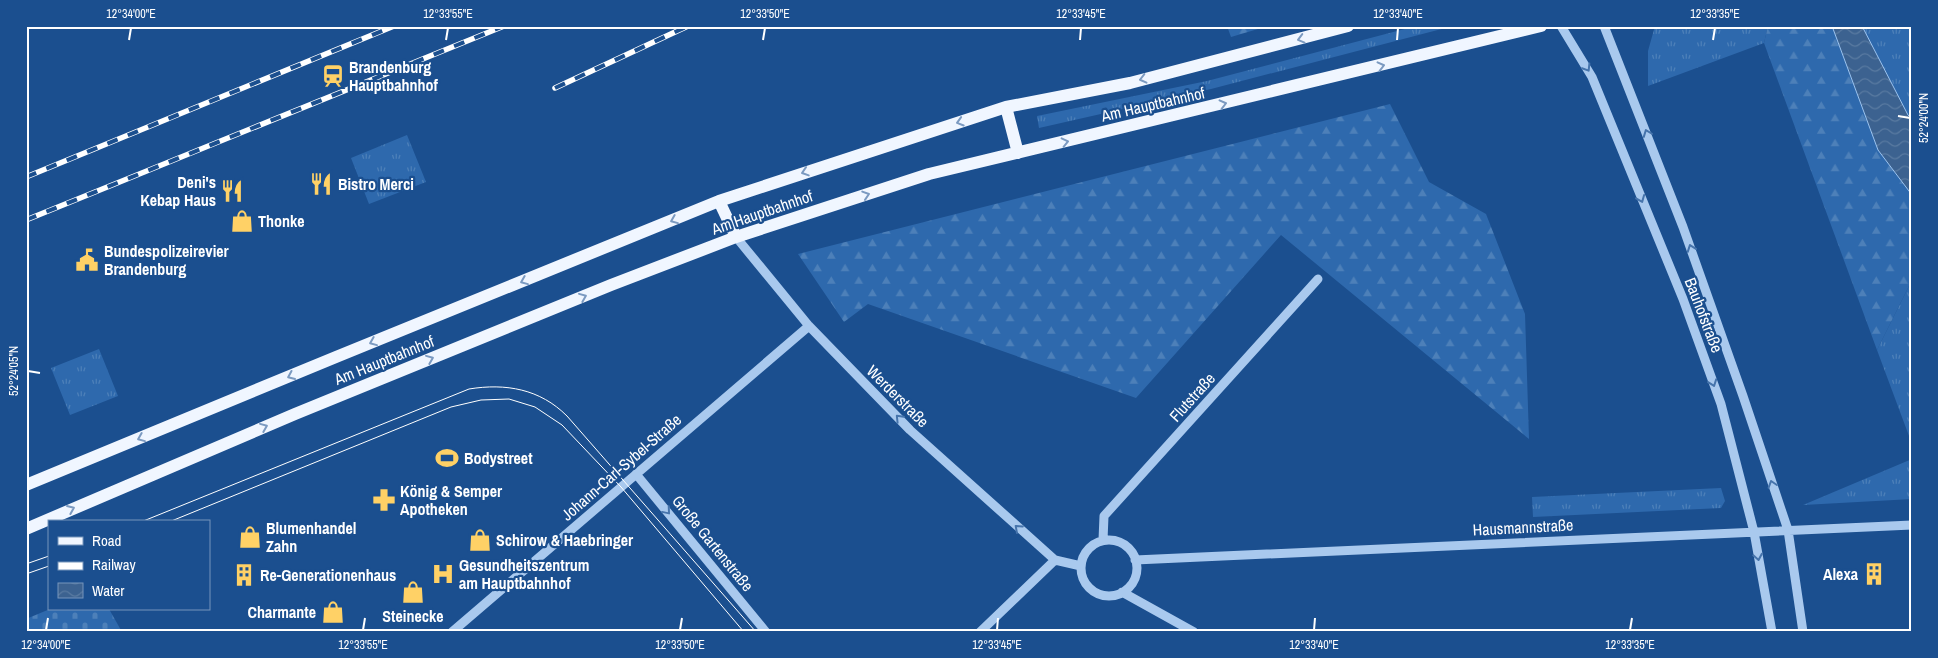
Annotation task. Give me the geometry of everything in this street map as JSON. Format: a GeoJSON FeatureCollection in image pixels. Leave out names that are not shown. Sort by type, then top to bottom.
{"type":"FeatureCollection","features":[{"type":"Feature","properties":{"kind":"main road","name":"Am Hauptbahnhof"},"geometry":{"type":"LineString","coordinates":[[26,485],[719,201],[1006,107],[1138,81],[1348,26]]}},
{"type":"Feature","properties":{"kind":"main road","name":"Am Hauptbahnhof"},"geometry":{"type":"LineString","coordinates":[[26,529],[314,406],[602,288],[736,237],[929,174],[1541,26]]}},
{"type":"Feature","properties":{"kind":"main road"},"geometry":{"type":"LineString","coordinates":[[1006,107],[1018,153]]}},
{"type":"Feature","properties":{"kind":"main road"},"geometry":{"type":"LineString","coordinates":[[719,201],[736,237]]}},
{"type":"Feature","properties":{"kind":"street","name":"Bauhofstraße"},"geometry":{"type":"LineString","coordinates":[[1561,26],[1592,77],[1683,299],[1721,404],[1754,532],[1772,632]]}},
{"type":"Feature","properties":{"kind":"street","name":"Bauhofstraße"},"geometry":{"type":"LineString","coordinates":[[1604,26],[1683,227],[1788,530],[1803,632]]}},
{"type":"Feature","properties":{"kind":"street","name":"Werderstraße"},"geometry":{"type":"LineString","coordinates":[[736,237],[809,326],[910,430],[1055,560]]}},
{"type":"Feature","properties":{"kind":"street","name":"Flutstraße"},"geometry":{"type":"LineString","coordinates":[[1103,540],[1104,516],[1318,279]]}},
{"type":"Feature","properties":{"kind":"street","name":"Johann-Carl-Sybel-Straße"},"geometry":{"type":"LineString","coordinates":[[452,632],[809,326]]}},
{"type":"Feature","properties":{"kind":"street","name":"Große Gartenstraße"},"geometry":{"type":"LineString","coordinates":[[636,474],[766,632]]}},
{"type":"Feature","properties":{"kind":"street","name":"Hausmannstraße"},"geometry":{"type":"LineString","coordinates":[[1136,560],[1912,525]]}},
{"type":"Feature","properties":{"kind":"street"},"geometry":{"type":"LineString","coordinates":[[1103,540],[1120,542],[1126,546],[1136,560],[1134,578],[1122,592],[1106,596],[1090,589],[1085,583],[1081,566],[1082,558],[1091,546],[1103,540]]}},
{"type":"Feature","properties":{"kind":"street"},"geometry":{"type":"LineString","coordinates":[[980,632],[1055,560],[1081,566]]}},
{"type":"Feature","properties":{"kind":"street"},"geometry":{"type":"LineString","coordinates":[[1122,592],[1194,632]]}},
{"type":"Feature","properties":{"kind":"green space"},"geometry":{"type":"Polygon","coordinates":[[[1227,26],[1268,26],[1231,37],[1227,26]]]}},
{"type":"Feature","properties":{"kind":"green space"},"geometry":{"type":"Polygon","coordinates":[[[1416,26],[1453,26],[1211,89],[1039,128],[1037,116],[1207,81],[1416,26]]]}},
{"type":"Feature","properties":{"kind":"green space"},"geometry":{"type":"Polygon","coordinates":[[[1655,26],[1768,26],[1764,43],[1648,86],[1648,51],[1655,26]]]}},
{"type":"Feature","properties":{"kind":"green space"},"geometry":{"type":"Polygon","coordinates":[[[1768,26],[1832,26],[1878,150],[1912,195],[1912,280],[1877,350],[1764,43],[1768,26]]]}},
{"type":"Feature","properties":{"kind":"green space"},"geometry":{"type":"Polygon","coordinates":[[[1862,26],[1912,26],[1912,119],[1908,115],[1862,26]]]}},
{"type":"Feature","properties":{"kind":"green space"},"geometry":{"type":"Polygon","coordinates":[[[1390,104],[1429,182],[1486,214],[1525,314],[1529,439],[1281,235],[1136,398],[868,304],[844,322],[798,254],[1390,104]]]}},
{"type":"Feature","properties":{"kind":"green space"},"geometry":{"type":"Polygon","coordinates":[[[407,135],[426,182],[369,204],[351,158],[407,135]]]}},
{"type":"Feature","properties":{"kind":"green space"},"geometry":{"type":"Polygon","coordinates":[[[1912,280],[1912,444],[1877,350],[1912,280]]]}},
{"type":"Feature","properties":{"kind":"green space"},"geometry":{"type":"Polygon","coordinates":[[[99,349],[118,396],[70,415],[51,368],[99,349]]]}},
{"type":"Feature","properties":{"kind":"green space"},"geometry":{"type":"Polygon","coordinates":[[[1912,459],[1912,499],[1803,505],[1912,459]]]}},
{"type":"Feature","properties":{"kind":"green space"},"geometry":{"type":"Polygon","coordinates":[[[1721,488],[1725,501],[1721,508],[1533,517],[1532,497],[1721,488]]]}},
{"type":"Feature","properties":{"kind":"green space"},"geometry":{"type":"Polygon","coordinates":[[[48,610],[110,610],[122,632],[26,632],[26,619],[48,610]]]}},
{"type":"Feature","properties":{"kind":"water"},"geometry":{"type":"Polygon","coordinates":[[[1832,26],[1862,26],[1908,115],[1912,119],[1912,195],[1878,150],[1832,26]]]}},
{"type":"Feature","properties":{"kind":"tram line"},"geometry":{"type":"LineString","coordinates":[[146,520],[469,389],[496,387],[522,390],[546,400],[567,416],[756,632]]}},
{"type":"Feature","properties":{"kind":"tram line"},"geometry":{"type":"LineString","coordinates":[[174,520],[451,407],[481,400],[509,399],[535,407],[562,425],[621,487],[744,632]]}},
{"type":"Feature","properties":{"kind":"tram line"},"geometry":{"type":"LineString","coordinates":[[26,564],[48,556]]}},
{"type":"Feature","properties":{"kind":"tram line"},"geometry":{"type":"LineString","coordinates":[[26,574],[48,566]]}},
{"type":"Feature","properties":{"kind":"railway"},"geometry":{"type":"LineString","coordinates":[[26,177],[394,26]]}},
{"type":"Feature","properties":{"kind":"railway"},"geometry":{"type":"LineString","coordinates":[[26,220],[504,26]]}},
{"type":"Feature","properties":{"kind":"railway"},"geometry":{"type":"LineString","coordinates":[[555,88],[688,26]]}},
{"type":"Feature","properties":{"kind":"place","name":"Brandenburg Hauptbahnhof"},"geometry":{"type":"Point","coordinates":[333,76]}},
{"type":"Feature","properties":{"kind":"place","name":"Bistro Merci"},"geometry":{"type":"Point","coordinates":[321,184]}},
{"type":"Feature","properties":{"kind":"place","name":"Deni's Kebap Haus"},"geometry":{"type":"Point","coordinates":[232,191]}},
{"type":"Feature","properties":{"kind":"place","name":"Thonke"},"geometry":{"type":"Point","coordinates":[242,221]}},
{"type":"Feature","properties":{"kind":"place","name":"Bundespolizeirevier Brandenburg"},"geometry":{"type":"Point","coordinates":[87,260]}},
{"type":"Feature","properties":{"kind":"place","name":"Bodystreet"},"geometry":{"type":"Point","coordinates":[447,458]}},
{"type":"Feature","properties":{"kind":"place","name":"König & Semper Apotheken"},"geometry":{"type":"Point","coordinates":[384,500]}},
{"type":"Feature","properties":{"kind":"place","name":"Blumenhandel Zahn"},"geometry":{"type":"Point","coordinates":[250,537]}},
{"type":"Feature","properties":{"kind":"place","name":"Schirow & Haebringer"},"geometry":{"type":"Point","coordinates":[480,540]}},
{"type":"Feature","properties":{"kind":"place","name":"Gesundheitszentrum am Hauptbahnhof"},"geometry":{"type":"Point","coordinates":[443,574]}},
{"type":"Feature","properties":{"kind":"place","name":"Alexa"},"geometry":{"type":"Point","coordinates":[1874,574]}},
{"type":"Feature","properties":{"kind":"place","name":"Re-Generationenhaus"},"geometry":{"type":"Point","coordinates":[244,575]}},
{"type":"Feature","properties":{"kind":"place","name":"Steinecke"},"geometry":{"type":"Point","coordinates":[413,592]}},
{"type":"Feature","properties":{"kind":"place","name":"Charmante"},"geometry":{"type":"Point","coordinates":[333,612]}}]}
